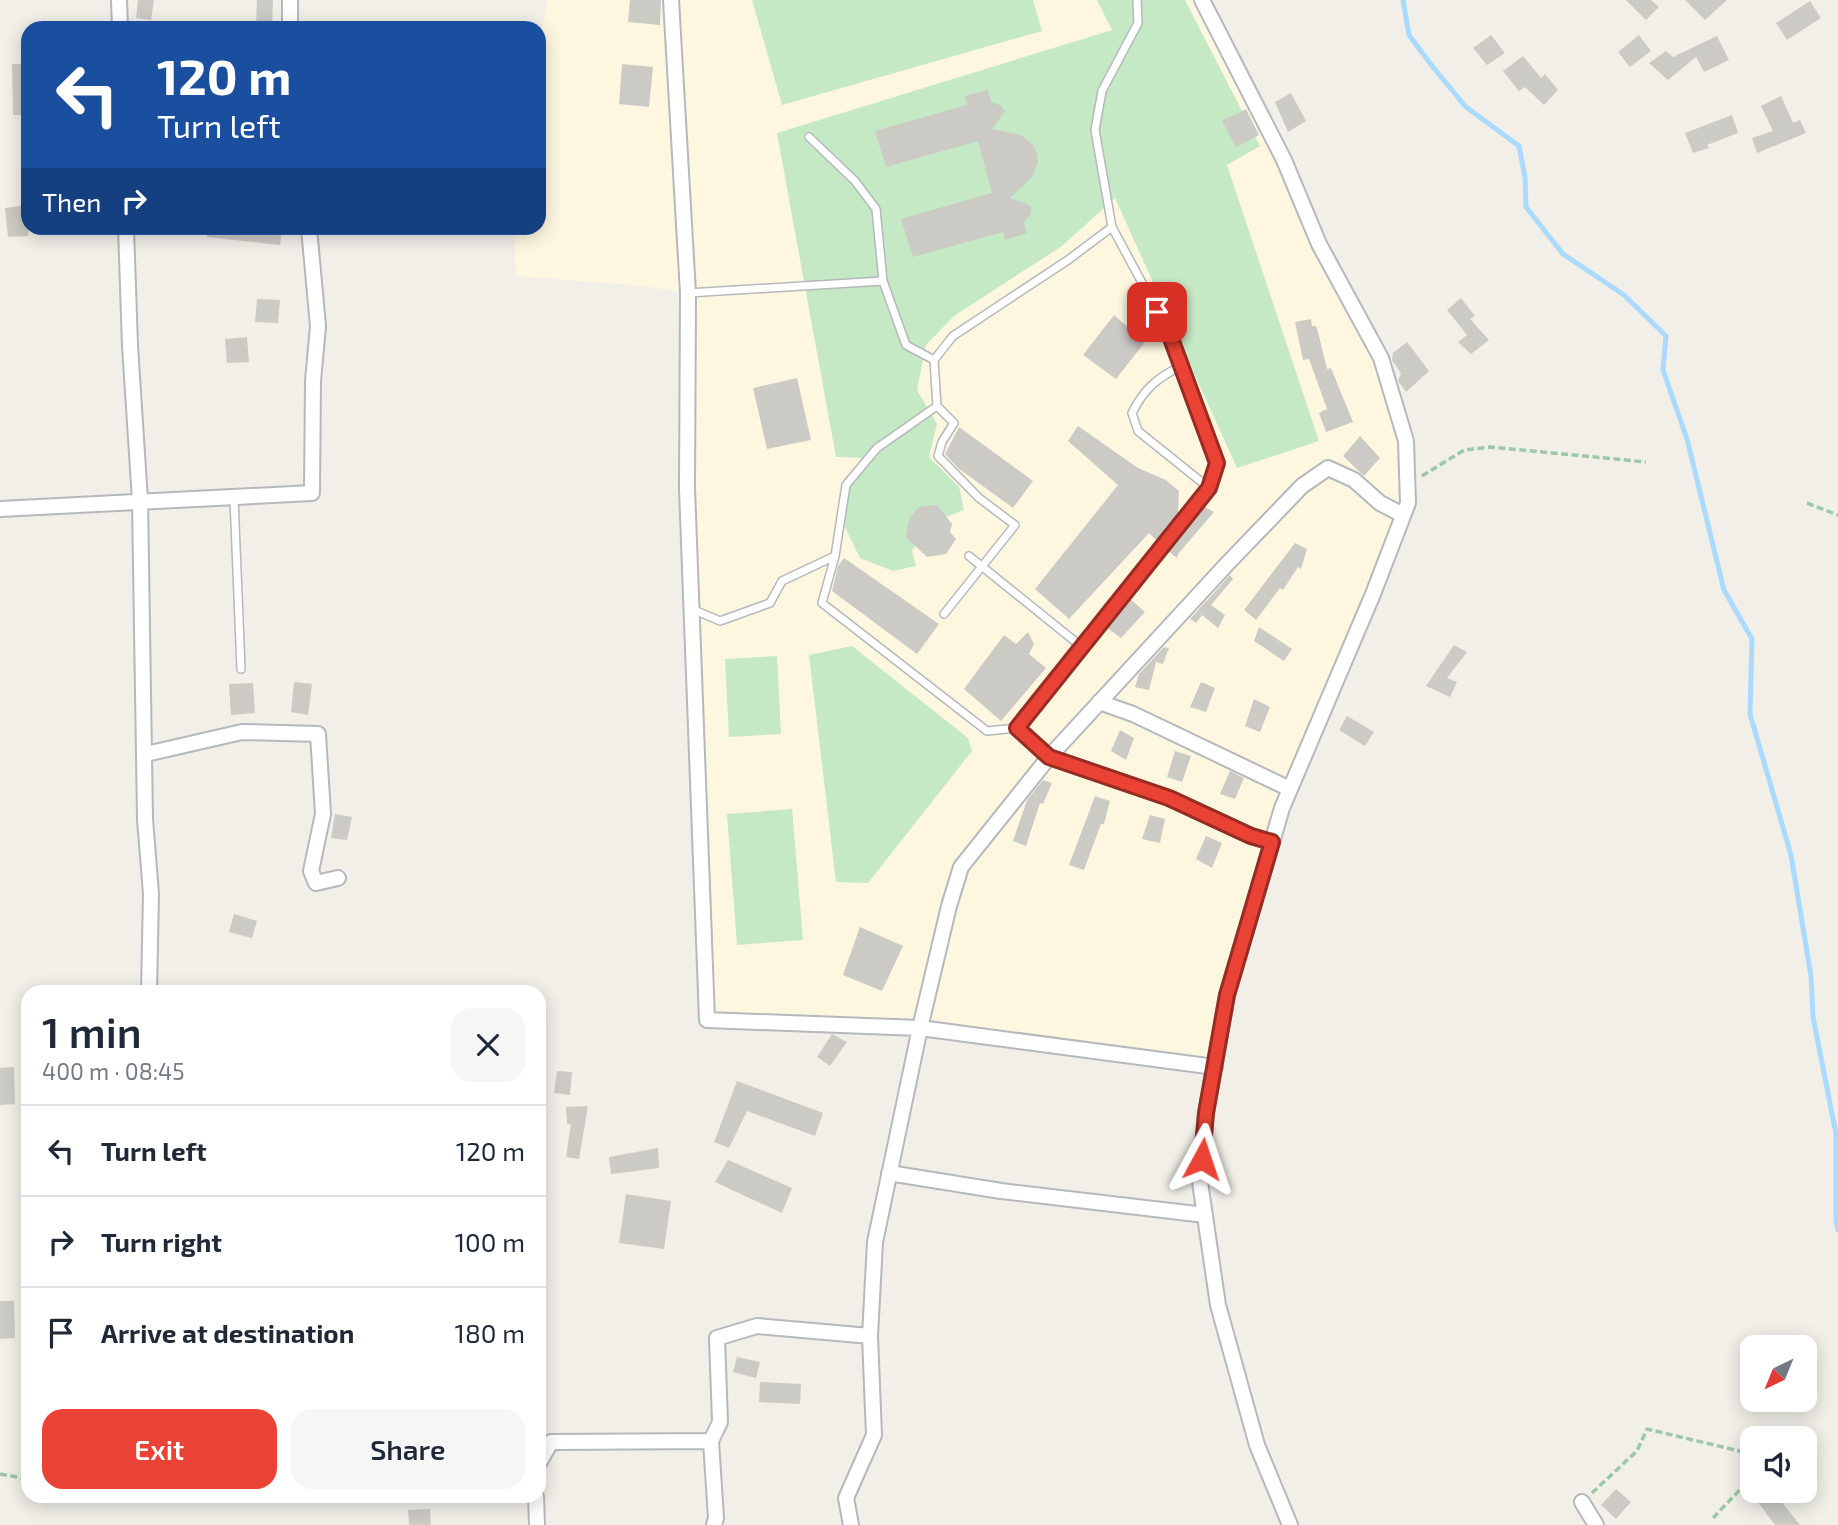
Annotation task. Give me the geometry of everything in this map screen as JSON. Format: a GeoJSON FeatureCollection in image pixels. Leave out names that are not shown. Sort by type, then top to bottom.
{"type":"FeatureCollection","features":[{"type":"Feature","properties":{"kind":"street"},"geometry":{"type":"LineString","coordinates":[[119,0],[120,21]]}},
{"type":"Feature","properties":{"kind":"street"},"geometry":{"type":"LineString","coordinates":[[290,0],[290,21]]}},
{"type":"Feature","properties":{"kind":"street"},"geometry":{"type":"LineString","coordinates":[[671,0],[688,293],[687,489],[708,1020],[920,1028],[1214,1067]]}},
{"type":"Feature","properties":{"kind":"street"},"geometry":{"type":"LineString","coordinates":[[1202,0],[1284,160],[1319,244],[1381,358],[1406,441],[1408,503],[1290,789],[1272,842],[1227,995],[1206,1113],[1200,1182],[1218,1305],[1257,1445],[1290,1525]]}},
{"type":"Feature","properties":{"kind":"street"},"geometry":{"type":"LineString","coordinates":[[126,235],[140,500],[145,819],[150,894],[149,985]]}},
{"type":"Feature","properties":{"kind":"street"},"geometry":{"type":"LineString","coordinates":[[0,509],[312,493],[313,381],[318,326],[310,235]]}},
{"type":"Feature","properties":{"kind":"street"},"geometry":{"type":"LineString","coordinates":[[851,1525],[846,1498],[874,1435],[870,1336],[875,1242],[920,1028],[961,867],[1049,757],[1099,702],[1293,496],[1328,468],[1354,480],[1380,503],[1403,515]]}},
{"type":"Feature","properties":{"kind":"street"},"geometry":{"type":"LineString","coordinates":[[1099,702],[1133,714],[1290,789]]}},
{"type":"Feature","properties":{"kind":"street"},"geometry":{"type":"LineString","coordinates":[[146,754],[242,732],[318,734],[323,814],[311,872],[316,883],[338,878]]}},
{"type":"Feature","properties":{"kind":"street"},"geometry":{"type":"LineString","coordinates":[[1049,757],[1169,798],[1251,836],[1272,842]]}},
{"type":"Feature","properties":{"kind":"street"},"geometry":{"type":"LineString","coordinates":[[889,1173],[1001,1191],[1205,1215]]}},
{"type":"Feature","properties":{"kind":"street"},"geometry":{"type":"LineString","coordinates":[[714,1525],[716,1518],[711,1441],[720,1422],[718,1338],[757,1326],[870,1336]]}},
{"type":"Feature","properties":{"kind":"street"},"geometry":{"type":"LineString","coordinates":[[546,1450],[551,1441],[711,1441]]}},
{"type":"Feature","properties":{"kind":"street"},"geometry":{"type":"LineString","coordinates":[[1582,1502],[1596,1525]]}},
{"type":"Feature","properties":{"kind":"street"},"geometry":{"type":"LineString","coordinates":[[536,1503],[537,1525]]}},
{"type":"Feature","properties":{"kind":"lane"},"geometry":{"type":"LineString","coordinates":[[937,406],[877,448],[846,485],[835,556],[822,603],[987,731],[1017,728],[1209,488],[1217,463],[1169,333],[1112,227],[1095,130],[1102,92],[1138,23],[1137,0]]}},
{"type":"Feature","properties":{"kind":"lane"},"geometry":{"type":"LineString","coordinates":[[809,137],[855,181],[876,209],[883,281],[906,345],[934,360]]}},
{"type":"Feature","properties":{"kind":"lane"},"geometry":{"type":"LineString","coordinates":[[944,614],[1016,525],[979,498],[938,456],[942,442],[954,423],[937,406],[934,360],[953,336],[1068,260],[1112,227]]}},
{"type":"Feature","properties":{"kind":"lane"},"geometry":{"type":"LineString","coordinates":[[688,293],[883,281]]}},
{"type":"Feature","properties":{"kind":"lane"},"geometry":{"type":"LineString","coordinates":[[1181,366],[1158,378],[1142,394],[1132,413],[1138,431],[1209,488]]}},
{"type":"Feature","properties":{"kind":"lane"},"geometry":{"type":"LineString","coordinates":[[234,498],[241,669]]}},
{"type":"Feature","properties":{"kind":"lane"},"geometry":{"type":"LineString","coordinates":[[692,609],[720,621],[771,603],[782,582],[835,556]]}},
{"type":"Feature","properties":{"kind":"lane"},"geometry":{"type":"LineString","coordinates":[[969,556],[1082,647]]}},
{"type":"Feature","properties":{"kind":"lane"},"geometry":{"type":"LineString","coordinates":[[1017,728],[1049,757]]}},
{"type":"Feature","properties":{"kind":"path"},"geometry":{"type":"LineString","coordinates":[[1408,485],[1464,450],[1490,447],[1646,462]]}},
{"type":"Feature","properties":{"kind":"path"},"geometry":{"type":"LineString","coordinates":[[1807,503],[1838,515]]}},
{"type":"Feature","properties":{"kind":"path"},"geometry":{"type":"LineString","coordinates":[[1582,1502],[1637,1451],[1647,1429],[1740,1451]]}},
{"type":"Feature","properties":{"kind":"path"},"geometry":{"type":"LineString","coordinates":[[0,1474],[21,1478]]}},
{"type":"Feature","properties":{"kind":"path"},"geometry":{"type":"LineString","coordinates":[[1713,1518],[1740,1490]]}},
{"type":"Feature","properties":{"kind":"shaded area"},"geometry":{"type":"Polygon","coordinates":[[[548,0],[1202,0],[1381,358],[1406,441],[1403,515],[1366,589],[1343,666],[1290,789],[1215,1067],[1049,1045],[707,1020],[688,293],[644,286],[516,276],[513,235],[546,235],[546,21],[544,21],[548,0]]]}},
{"type":"Feature","properties":{"kind":"green space"},"geometry":{"type":"Polygon","coordinates":[[[752,0],[1033,0],[1042,31],[782,105],[752,0]]]}},
{"type":"Feature","properties":{"kind":"green space"},"geometry":{"type":"Polygon","coordinates":[[[1097,0],[1185,0],[1260,146],[1227,165],[1319,441],[1237,468],[1115,198],[1062,246],[954,316],[926,345],[917,390],[937,424],[929,457],[959,487],[964,510],[928,524],[912,551],[916,566],[893,571],[860,558],[841,519],[847,481],[865,458],[836,457],[777,133],[1112,30],[1097,0]]]}},
{"type":"Feature","properties":{"kind":"green space"},"geometry":{"type":"Polygon","coordinates":[[[852,646],[968,738],[972,751],[868,883],[836,882],[809,655],[852,646]]]}},
{"type":"Feature","properties":{"kind":"green space"},"geometry":{"type":"Polygon","coordinates":[[[777,656],[781,734],[729,737],[725,659],[777,656]]]}},
{"type":"Feature","properties":{"kind":"green space"},"geometry":{"type":"Polygon","coordinates":[[[792,809],[803,940],[737,945],[727,814],[792,809]]]}},
{"type":"Feature","properties":{"kind":"building"},"geometry":{"type":"Polygon","coordinates":[[[138,0],[154,0],[151,20],[136,18],[138,0]]]}},
{"type":"Feature","properties":{"kind":"building"},"geometry":{"type":"Polygon","coordinates":[[[257,0],[273,0],[272,21],[256,21],[257,0]]]}},
{"type":"Feature","properties":{"kind":"building"},"geometry":{"type":"Polygon","coordinates":[[[630,0],[661,0],[660,25],[628,22],[630,0]]]}},
{"type":"Feature","properties":{"kind":"building"},"geometry":{"type":"Polygon","coordinates":[[[1626,0],[1651,0],[1659,7],[1646,20],[1626,0]]]}},
{"type":"Feature","properties":{"kind":"building"},"geometry":{"type":"Polygon","coordinates":[[[1685,0],[1727,0],[1705,20],[1685,0]]]}},
{"type":"Feature","properties":{"kind":"building"},"geometry":{"type":"Polygon","coordinates":[[[1810,1],[1821,18],[1787,40],[1776,23],[1810,1]]]}},
{"type":"Feature","properties":{"kind":"building"},"geometry":{"type":"Polygon","coordinates":[[[1491,35],[1505,53],[1487,65],[1473,48],[1491,35]]]}},
{"type":"Feature","properties":{"kind":"building"},"geometry":{"type":"Polygon","coordinates":[[[1639,35],[1651,51],[1630,67],[1618,52],[1639,35]]]}},
{"type":"Feature","properties":{"kind":"building"},"geometry":{"type":"Polygon","coordinates":[[[1717,36],[1729,60],[1704,72],[1696,57],[1668,80],[1649,63],[1666,51],[1673,57],[1717,36]]]}},
{"type":"Feature","properties":{"kind":"building"},"geometry":{"type":"Polygon","coordinates":[[[1523,56],[1541,78],[1545,74],[1558,90],[1544,105],[1525,87],[1519,91],[1503,71],[1523,56]]]}},
{"type":"Feature","properties":{"kind":"building"},"geometry":{"type":"Polygon","coordinates":[[[12,64],[21,64],[21,115],[13,115],[12,64]]]}},
{"type":"Feature","properties":{"kind":"building"},"geometry":{"type":"Polygon","coordinates":[[[622,64],[653,67],[649,107],[619,104],[622,64]]]}},
{"type":"Feature","properties":{"kind":"building"},"geometry":{"type":"Polygon","coordinates":[[[988,90],[991,102],[1000,105],[1005,111],[992,129],[1021,135],[1034,146],[1037,154],[1038,162],[1032,177],[1010,198],[1031,206],[1031,214],[1024,222],[1027,233],[1005,240],[1003,232],[913,257],[901,219],[992,193],[978,141],[886,167],[875,131],[967,105],[965,96],[988,90]]]}},
{"type":"Feature","properties":{"kind":"building"},"geometry":{"type":"Polygon","coordinates":[[[1291,93],[1306,121],[1288,132],[1275,102],[1291,93]]]}},
{"type":"Feature","properties":{"kind":"building"},"geometry":{"type":"Polygon","coordinates":[[[1781,96],[1793,123],[1800,120],[1806,133],[1757,153],[1752,138],[1773,131],[1761,106],[1781,96]]]}},
{"type":"Feature","properties":{"kind":"building"},"geometry":{"type":"Polygon","coordinates":[[[1246,109],[1259,135],[1236,147],[1222,121],[1246,109]]]}},
{"type":"Feature","properties":{"kind":"building"},"geometry":{"type":"Polygon","coordinates":[[[1732,115],[1738,133],[1693,153],[1685,133],[1732,115]]]}},
{"type":"Feature","properties":{"kind":"building"},"geometry":{"type":"Polygon","coordinates":[[[21,206],[21,235],[28,236],[8,237],[5,208],[21,206]]]}},
{"type":"Feature","properties":{"kind":"building"},"geometry":{"type":"Polygon","coordinates":[[[207,235],[281,235],[280,245],[207,235]]]}},
{"type":"Feature","properties":{"kind":"building"},"geometry":{"type":"Polygon","coordinates":[[[1461,298],[1475,316],[1470,319],[1489,340],[1471,354],[1458,342],[1467,335],[1447,310],[1461,298]]]}},
{"type":"Feature","properties":{"kind":"building"},"geometry":{"type":"Polygon","coordinates":[[[257,299],[280,300],[278,323],[255,322],[257,299]]]}},
{"type":"Feature","properties":{"kind":"building"},"geometry":{"type":"Polygon","coordinates":[[[1114,315],[1145,342],[1116,379],[1083,355],[1114,315]]]}},
{"type":"Feature","properties":{"kind":"building"},"geometry":{"type":"Polygon","coordinates":[[[1311,319],[1312,326],[1316,326],[1318,332],[1327,369],[1331,368],[1353,422],[1326,432],[1319,413],[1327,409],[1309,359],[1303,360],[1295,322],[1311,319]]]}},
{"type":"Feature","properties":{"kind":"building"},"geometry":{"type":"Polygon","coordinates":[[[247,337],[249,362],[227,363],[225,339],[247,337]]]}},
{"type":"Feature","properties":{"kind":"building"},"geometry":{"type":"Polygon","coordinates":[[[1407,342],[1429,371],[1406,392],[1398,381],[1401,373],[1392,360],[1393,353],[1407,342]]]}},
{"type":"Feature","properties":{"kind":"building"},"geometry":{"type":"Polygon","coordinates":[[[797,378],[811,440],[767,449],[753,388],[797,378]]]}},
{"type":"Feature","properties":{"kind":"building"},"geometry":{"type":"Polygon","coordinates":[[[1078,426],[1138,468],[1166,480],[1179,491],[1178,516],[1158,542],[1149,533],[1069,619],[1035,589],[1118,485],[1068,441],[1078,426]]]}},
{"type":"Feature","properties":{"kind":"building"},"geometry":{"type":"Polygon","coordinates":[[[959,427],[1033,481],[1013,508],[958,468],[945,454],[959,427]]]}},
{"type":"Feature","properties":{"kind":"building"},"geometry":{"type":"Polygon","coordinates":[[[1360,436],[1380,458],[1364,476],[1343,456],[1360,436]]]}},
{"type":"Feature","properties":{"kind":"building"},"geometry":{"type":"Polygon","coordinates":[[[937,505],[952,524],[950,532],[956,539],[946,554],[927,557],[906,537],[909,519],[919,507],[937,505]]]}},
{"type":"Feature","properties":{"kind":"building"},"geometry":{"type":"Polygon","coordinates":[[[1203,506],[1214,512],[1177,558],[1167,550],[1203,506]]]}},
{"type":"Feature","properties":{"kind":"building"},"geometry":{"type":"Polygon","coordinates":[[[1295,543],[1307,549],[1301,569],[1298,567],[1283,590],[1280,588],[1256,620],[1244,610],[1295,543]]]}},
{"type":"Feature","properties":{"kind":"building"},"geometry":{"type":"Polygon","coordinates":[[[844,558],[939,624],[917,654],[832,591],[838,566],[844,558]]]}},
{"type":"Feature","properties":{"kind":"building"},"geometry":{"type":"Polygon","coordinates":[[[1230,575],[1233,579],[1211,605],[1225,615],[1218,628],[1202,615],[1196,623],[1190,619],[1230,575]]]}},
{"type":"Feature","properties":{"kind":"building"},"geometry":{"type":"Polygon","coordinates":[[[1129,598],[1145,612],[1121,638],[1106,627],[1129,598]]]}},
{"type":"Feature","properties":{"kind":"building"},"geometry":{"type":"Polygon","coordinates":[[[1259,627],[1292,649],[1284,661],[1254,641],[1259,627]]]}},
{"type":"Feature","properties":{"kind":"building"},"geometry":{"type":"Polygon","coordinates":[[[1028,632],[1034,644],[1029,654],[1046,668],[1001,721],[964,689],[1004,635],[1016,644],[1028,632]]]}},
{"type":"Feature","properties":{"kind":"building"},"geometry":{"type":"Polygon","coordinates":[[[1454,645],[1467,652],[1447,678],[1457,682],[1450,697],[1426,686],[1454,645]]]}},
{"type":"Feature","properties":{"kind":"building"},"geometry":{"type":"Polygon","coordinates":[[[1164,647],[1169,648],[1163,664],[1156,662],[1149,690],[1135,687],[1139,674],[1164,647]]]}},
{"type":"Feature","properties":{"kind":"building"},"geometry":{"type":"Polygon","coordinates":[[[294,682],[312,684],[308,715],[291,712],[294,682]]]}},
{"type":"Feature","properties":{"kind":"building"},"geometry":{"type":"Polygon","coordinates":[[[1201,682],[1215,688],[1206,712],[1190,707],[1201,682]]]}},
{"type":"Feature","properties":{"kind":"building"},"geometry":{"type":"Polygon","coordinates":[[[253,683],[255,713],[231,715],[229,684],[253,683]]]}},
{"type":"Feature","properties":{"kind":"building"},"geometry":{"type":"Polygon","coordinates":[[[1254,699],[1270,707],[1260,732],[1245,726],[1254,699]]]}},
{"type":"Feature","properties":{"kind":"building"},"geometry":{"type":"Polygon","coordinates":[[[1347,716],[1374,732],[1365,746],[1339,730],[1347,716]]]}},
{"type":"Feature","properties":{"kind":"building"},"geometry":{"type":"Polygon","coordinates":[[[1120,730],[1134,738],[1126,760],[1111,751],[1120,730]]]}},
{"type":"Feature","properties":{"kind":"building"},"geometry":{"type":"Polygon","coordinates":[[[1175,751],[1191,756],[1182,782],[1167,777],[1175,751]]]}},
{"type":"Feature","properties":{"kind":"building"},"geometry":{"type":"Polygon","coordinates":[[[1230,771],[1244,778],[1235,799],[1220,794],[1230,771]]]}},
{"type":"Feature","properties":{"kind":"building"},"geometry":{"type":"Polygon","coordinates":[[[1043,780],[1052,783],[1043,804],[1040,803],[1026,846],[1013,841],[1027,800],[1043,780]]]}},
{"type":"Feature","properties":{"kind":"building"},"geometry":{"type":"Polygon","coordinates":[[[1095,796],[1110,801],[1104,824],[1101,824],[1084,870],[1069,865],[1095,796]]]}},
{"type":"Feature","properties":{"kind":"building"},"geometry":{"type":"Polygon","coordinates":[[[335,814],[352,817],[347,840],[331,838],[335,814]]]}},
{"type":"Feature","properties":{"kind":"building"},"geometry":{"type":"Polygon","coordinates":[[[1150,815],[1165,819],[1160,843],[1142,839],[1150,815]]]}},
{"type":"Feature","properties":{"kind":"building"},"geometry":{"type":"Polygon","coordinates":[[[1206,836],[1222,843],[1212,868],[1196,859],[1206,836]]]}},
{"type":"Feature","properties":{"kind":"building"},"geometry":{"type":"Polygon","coordinates":[[[234,914],[257,921],[252,938],[229,932],[234,914]]]}},
{"type":"Feature","properties":{"kind":"building"},"geometry":{"type":"Polygon","coordinates":[[[860,927],[903,946],[882,991],[843,975],[860,927]]]}},
{"type":"Feature","properties":{"kind":"building"},"geometry":{"type":"Polygon","coordinates":[[[832,1034],[847,1042],[830,1066],[817,1057],[832,1034]]]}},
{"type":"Feature","properties":{"kind":"building"},"geometry":{"type":"Polygon","coordinates":[[[14,1067],[15,1104],[0,1105],[0,1068],[14,1067]]]}},
{"type":"Feature","properties":{"kind":"building"},"geometry":{"type":"Polygon","coordinates":[[[557,1071],[572,1072],[570,1095],[554,1093],[557,1071]]]}},
{"type":"Feature","properties":{"kind":"building"},"geometry":{"type":"Polygon","coordinates":[[[737,1081],[823,1113],[815,1136],[747,1111],[729,1148],[714,1142],[737,1081]]]}},
{"type":"Feature","properties":{"kind":"building"},"geometry":{"type":"Polygon","coordinates":[[[588,1106],[579,1159],[566,1157],[571,1124],[567,1124],[566,1107],[588,1106]]]}},
{"type":"Feature","properties":{"kind":"building"},"geometry":{"type":"Polygon","coordinates":[[[658,1148],[659,1168],[611,1174],[609,1157],[658,1148]]]}},
{"type":"Feature","properties":{"kind":"building"},"geometry":{"type":"Polygon","coordinates":[[[728,1160],[792,1188],[782,1213],[715,1182],[728,1160]]]}},
{"type":"Feature","properties":{"kind":"building"},"geometry":{"type":"Polygon","coordinates":[[[626,1194],[671,1201],[664,1249],[619,1243],[626,1194]]]}},
{"type":"Feature","properties":{"kind":"building"},"geometry":{"type":"Polygon","coordinates":[[[0,1301],[14,1301],[15,1338],[0,1339],[0,1301]]]}},
{"type":"Feature","properties":{"kind":"building"},"geometry":{"type":"Polygon","coordinates":[[[737,1357],[760,1362],[756,1378],[733,1372],[737,1357]]]}},
{"type":"Feature","properties":{"kind":"building"},"geometry":{"type":"Polygon","coordinates":[[[760,1382],[801,1384],[800,1404],[759,1402],[760,1382]]]}},
{"type":"Feature","properties":{"kind":"building"},"geometry":{"type":"Polygon","coordinates":[[[1616,1489],[1631,1502],[1616,1519],[1601,1505],[1616,1489]]]}},
{"type":"Feature","properties":{"kind":"building"},"geometry":{"type":"Polygon","coordinates":[[[1758,1503],[1783,1503],[1800,1525],[1775,1525],[1758,1503]]]}},
{"type":"Feature","properties":{"kind":"building"},"geometry":{"type":"Polygon","coordinates":[[[430,1509],[431,1525],[409,1525],[408,1510],[430,1509]]]}},
{"type":"Feature","properties":{"kind":"waterway"},"geometry":{"type":"LineString","coordinates":[[1403,0],[1409,35],[1432,66],[1466,107],[1519,146],[1525,177],[1526,207],[1563,254],[1624,295],[1666,336],[1663,370],[1687,439],[1724,590],[1752,639],[1750,714],[1791,855],[1811,976],[1813,1017],[1836,1134],[1838,1230]]}},
{"type":"Feature","properties":{"kind":"route"},"geometry":{"type":"LineString","coordinates":[[1157,312],[1169,333],[1217,463],[1209,488],[1017,728],[1049,757],[1169,798],[1209,814],[1251,836],[1272,842],[1227,995],[1206,1113],[1202,1159]]}}]}
